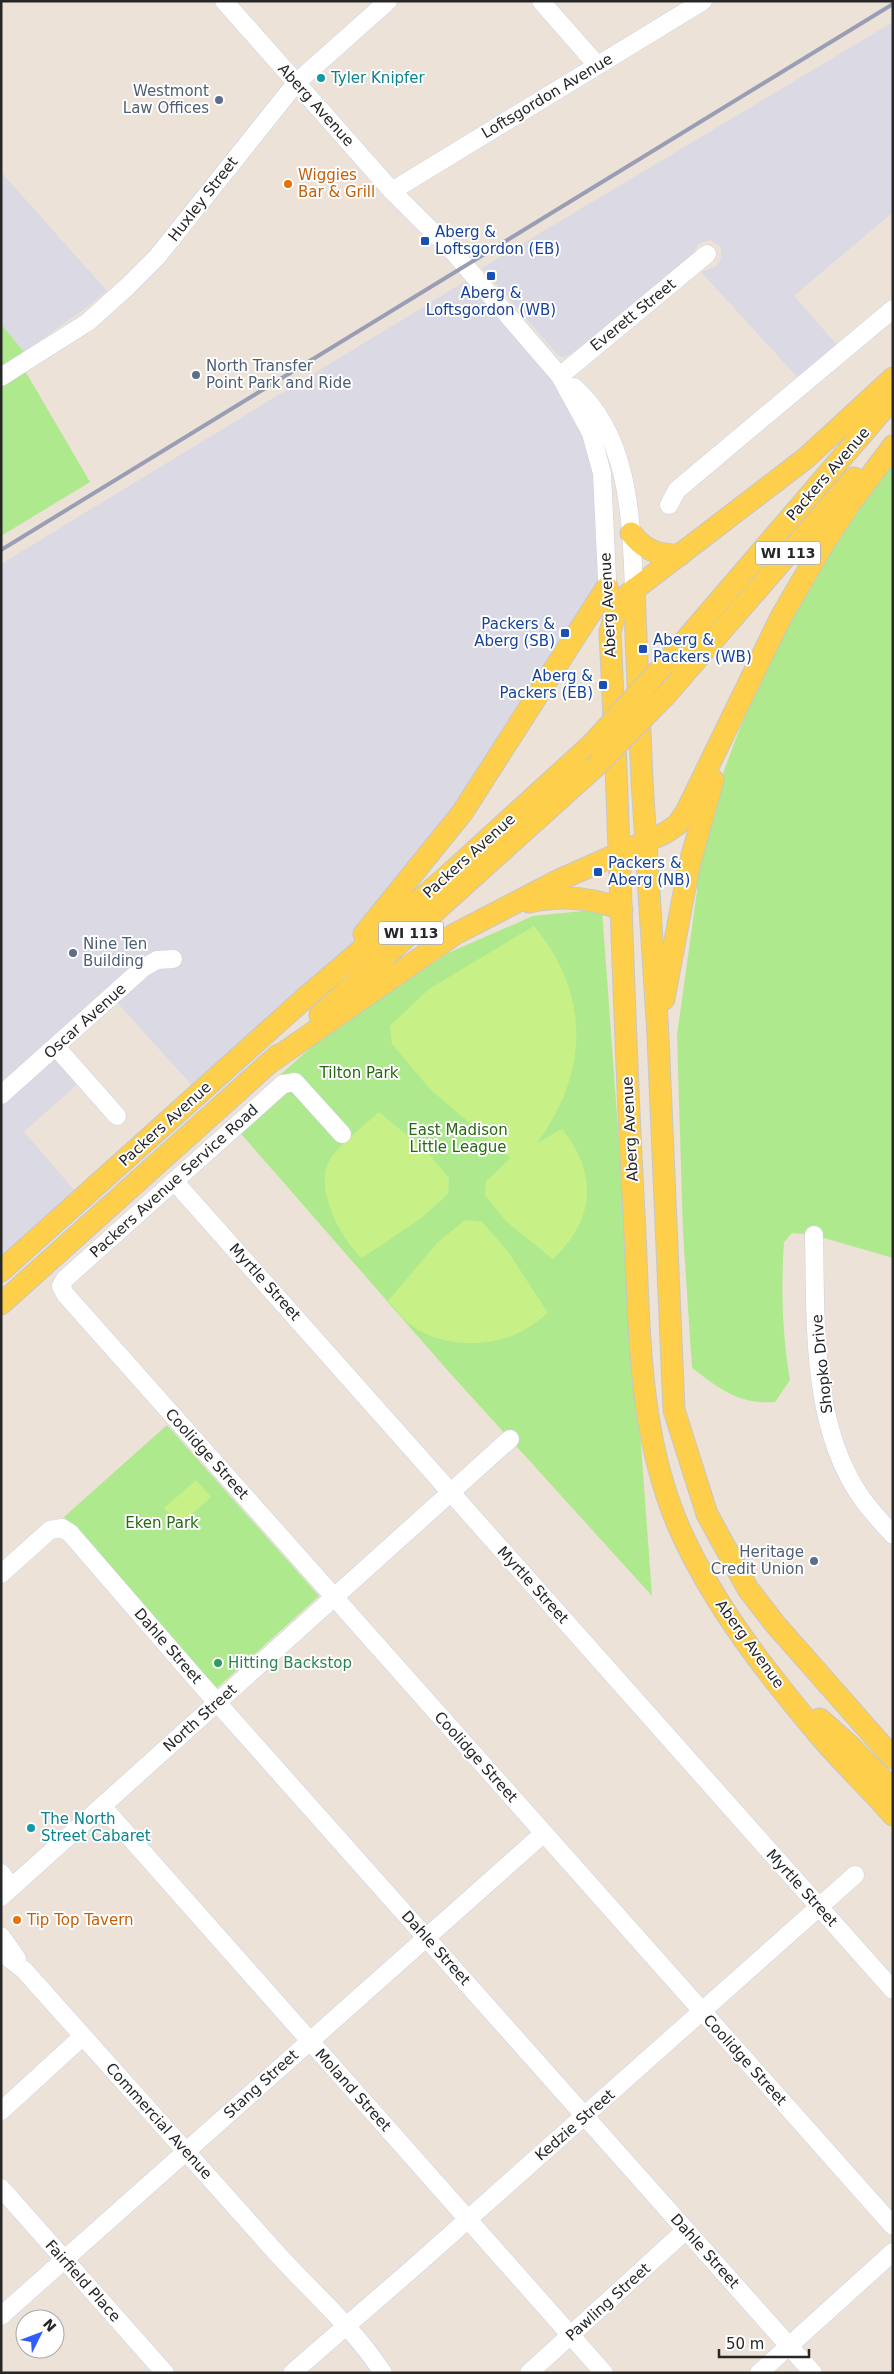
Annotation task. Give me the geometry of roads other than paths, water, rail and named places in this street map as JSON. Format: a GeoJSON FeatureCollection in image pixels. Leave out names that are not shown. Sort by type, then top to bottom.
{"type":"FeatureCollection","features":[{"type":"Feature","properties":{"kind":"main road"},"geometry":{"type":"LineString","coordinates":[[610,636],[621,602],[634,589],[806,458],[893,378]]}},
{"type":"Feature","properties":{"kind":"main road","name":"Packers Avenue"},"geometry":{"type":"LineString","coordinates":[[1,1271],[312,992],[401,917],[592,744],[664,665],[893,398]]}},
{"type":"Feature","properties":{"kind":"main road","name":"Packers Avenue"},"geometry":{"type":"LineString","coordinates":[[1,1304],[594,768],[665,696],[893,435]]}},
{"type":"Feature","properties":{"kind":"main road"},"geometry":{"type":"LineString","coordinates":[[269,1063],[444,941],[552,884],[669,831],[684,817],[781,618],[824,543],[851,502],[893,446]]}},
{"type":"Feature","properties":{"kind":"main road"},"geometry":{"type":"LineString","coordinates":[[631,533],[651,551],[664,555],[680,555]]}},
{"type":"Feature","properties":{"kind":"main road"},"geometry":{"type":"LineString","coordinates":[[312,992],[382,914],[462,813],[607,587]]}},
{"type":"Feature","properties":{"kind":"main road","name":"Aberg Avenue"},"geometry":{"type":"LineString","coordinates":[[634,589],[642,780],[658,1036],[674,1410],[698,1490],[725,1550],[748,1589],[775,1624],[893,1758]]}},
{"type":"Feature","properties":{"kind":"main road"},"geometry":{"type":"LineString","coordinates":[[562,656],[582,642],[610,636]]}},
{"type":"Feature","properties":{"kind":"main road"},"geometry":{"type":"LineString","coordinates":[[610,636],[621,649],[628,662],[635,764],[642,780]]}},
{"type":"Feature","properties":{"kind":"main road","name":"Aberg Avenue"},"geometry":{"type":"LineString","coordinates":[[610,636],[620,852],[628,1104],[642,1368],[648,1420],[658,1465],[679,1528],[716,1598],[780,1686],[821,1737],[893,1815]]}},
{"type":"Feature","properties":{"kind":"main road"},"geometry":{"type":"LineString","coordinates":[[658,1036],[689,866],[711,787],[745,692]]}},
{"type":"Feature","properties":{"kind":"main road"},"geometry":{"type":"LineString","coordinates":[[507,908],[539,900],[566,898],[595,901],[622,910]]}},
{"type":"Feature","properties":{"kind":"main road"},"geometry":{"type":"LineString","coordinates":[[780,1686],[848,1744],[893,1790]]}},
{"type":"Feature","properties":{"kind":"street","name":"Aberg Avenue"},"geometry":{"type":"LineString","coordinates":[[224,1],[300,79],[560,376],[584,396],[612,440],[624,480],[631,533],[634,589]]}},
{"type":"Feature","properties":{"kind":"street","name":"Aberg Avenue"},"geometry":{"type":"LineString","coordinates":[[239,1],[300,79]]}},
{"type":"Feature","properties":{"kind":"street","name":"Huxley Street"},"geometry":{"type":"LineString","coordinates":[[1,376],[88,322],[143,271],[157,257],[300,79],[388,1]]}},
{"type":"Feature","properties":{"kind":"street"},"geometry":{"type":"LineString","coordinates":[[541,1],[597,65]]}},
{"type":"Feature","properties":{"kind":"street","name":"Loftsgordon Avenue"},"geometry":{"type":"LineString","coordinates":[[396,188],[703,1]]}},
{"type":"Feature","properties":{"kind":"street","name":"Everett Street"},"geometry":{"type":"LineString","coordinates":[[560,376],[707,254]]}},
{"type":"Feature","properties":{"kind":"street"},"geometry":{"type":"LineString","coordinates":[[668,505],[677,490],[893,309]]}},
{"type":"Feature","properties":{"kind":"street","name":"Aberg Avenue"},"geometry":{"type":"LineString","coordinates":[[560,376],[591,433],[602,473],[610,636]]}},
{"type":"Feature","properties":{"kind":"street","name":"Oscar Avenue"},"geometry":{"type":"LineString","coordinates":[[1,1095],[143,968],[157,960],[173,960]]}},
{"type":"Feature","properties":{"kind":"street"},"geometry":{"type":"LineString","coordinates":[[56,1047],[117,1116]]}},
{"type":"Feature","properties":{"kind":"street","name":"Packers Avenue Service Road"},"geometry":{"type":"LineString","coordinates":[[61,1286],[65,1279],[283,1084],[292,1081],[303,1089],[342,1134]]}},
{"type":"Feature","properties":{"kind":"street","name":"Myrtle Street"},"geometry":{"type":"LineString","coordinates":[[174,1180],[893,1990]]}},
{"type":"Feature","properties":{"kind":"street","name":"Shopko Drive"},"geometry":{"type":"LineString","coordinates":[[814,1235],[817,1346],[827,1417],[848,1474],[863,1500],[893,1535]]}},
{"type":"Feature","properties":{"kind":"street","name":"Coolidge Street"},"geometry":{"type":"LineString","coordinates":[[61,1286],[64,1294],[893,2226]]}},
{"type":"Feature","properties":{"kind":"street","name":"North Street"},"geometry":{"type":"LineString","coordinates":[[5,1886],[102,1806],[510,1439]]}},
{"type":"Feature","properties":{"kind":"street","name":"Dahle Street"},"geometry":{"type":"LineString","coordinates":[[1,1574],[50,1530],[58,1528],[68,1531],[217,1703],[813,2373]]}},
{"type":"Feature","properties":{"kind":"street","name":"Moland Street"},"geometry":{"type":"LineString","coordinates":[[102,1806],[604,2373]]}},
{"type":"Feature","properties":{"kind":"street","name":"Stang Street"},"geometry":{"type":"LineString","coordinates":[[1,2316],[544,1833]]}},
{"type":"Feature","properties":{"kind":"street","name":"Kedzie Street"},"geometry":{"type":"LineString","coordinates":[[292,2373],[585,2116],[855,1875]]}},
{"type":"Feature","properties":{"kind":"street","name":"Commercial Avenue"},"geometry":{"type":"LineString","coordinates":[[1,1936],[24,1970],[294,2272],[318,2310],[369,2351],[382,2373]]}},
{"type":"Feature","properties":{"kind":"street","name":"Commercial Avenue"},"geometry":{"type":"LineString","coordinates":[[1,1952],[24,1970]]}},
{"type":"Feature","properties":{"kind":"street"},"geometry":{"type":"LineString","coordinates":[[1,2110],[83,2036]]}},
{"type":"Feature","properties":{"kind":"street","name":"Fairfield Place"},"geometry":{"type":"LineString","coordinates":[[1,2188],[165,2373]]}},
{"type":"Feature","properties":{"kind":"street","name":"Pawling Street"},"geometry":{"type":"LineString","coordinates":[[529,2373],[686,2230]]}},
{"type":"Feature","properties":{"kind":"street"},"geometry":{"type":"LineString","coordinates":[[758,2373],[893,2252]]}},
{"type":"Feature","properties":{"kind":"street","name":"Commercial Avenue"},"geometry":{"type":"LineString","coordinates":[[342,2330],[378,2373]]}},
{"type":"Feature","properties":{"kind":"railway"},"geometry":{"type":"LineString","coordinates":[[1,550],[893,4]]}},
{"type":"Feature","properties":{"kind":"place","name":"Tyler Knipfer"},"geometry":{"type":"Point","coordinates":[321,78]}},
{"type":"Feature","properties":{"kind":"place","name":"Westmont Law Offices"},"geometry":{"type":"Point","coordinates":[219,100]}},
{"type":"Feature","properties":{"kind":"place","name":"Wiggies Bar & Grill"},"geometry":{"type":"Point","coordinates":[288,184]}},
{"type":"Feature","properties":{"kind":"place","name":"Aberg & Loftsgordon (EB)"},"geometry":{"type":"Point","coordinates":[425,241]}},
{"type":"Feature","properties":{"kind":"place","name":"Aberg & Loftsgordon (WB)"},"geometry":{"type":"Point","coordinates":[491,276]}},
{"type":"Feature","properties":{"kind":"place","name":"North Transfer Point Park and Ride"},"geometry":{"type":"Point","coordinates":[196,375]}},
{"type":"Feature","properties":{"kind":"place","name":"Packers & Aberg (SB)"},"geometry":{"type":"Point","coordinates":[565,633]}},
{"type":"Feature","properties":{"kind":"place","name":"Aberg & Packers (WB)"},"geometry":{"type":"Point","coordinates":[643,649]}},
{"type":"Feature","properties":{"kind":"place","name":"Aberg & Packers (EB)"},"geometry":{"type":"Point","coordinates":[603,685]}},
{"type":"Feature","properties":{"kind":"place","name":"Packers & Aberg (NB)"},"geometry":{"type":"Point","coordinates":[598,872]}},
{"type":"Feature","properties":{"kind":"place","name":"Nine Ten Building"},"geometry":{"type":"Point","coordinates":[73,953]}},
{"type":"Feature","properties":{"kind":"place","name":"Heritage Credit Union"},"geometry":{"type":"Point","coordinates":[814,1561]}},
{"type":"Feature","properties":{"kind":"place","name":"Hitting Backstop"},"geometry":{"type":"Point","coordinates":[218,1663]}},
{"type":"Feature","properties":{"kind":"place","name":"The North Street Cabaret"},"geometry":{"type":"Point","coordinates":[31,1828]}},
{"type":"Feature","properties":{"kind":"place","name":"Tip Top Tavern"},"geometry":{"type":"Point","coordinates":[17,1920]}},
{"type":"Feature","properties":{"kind":"park label","name":"Tilton Park"},"geometry":{"type":"Point","coordinates":[359,1073]}},
{"type":"Feature","properties":{"kind":"park label","name":"East Madison Little League"},"geometry":{"type":"Point","coordinates":[458,1138]}},
{"type":"Feature","properties":{"kind":"park label","name":"Eken Park"},"geometry":{"type":"Point","coordinates":[162,1523]}}]}
